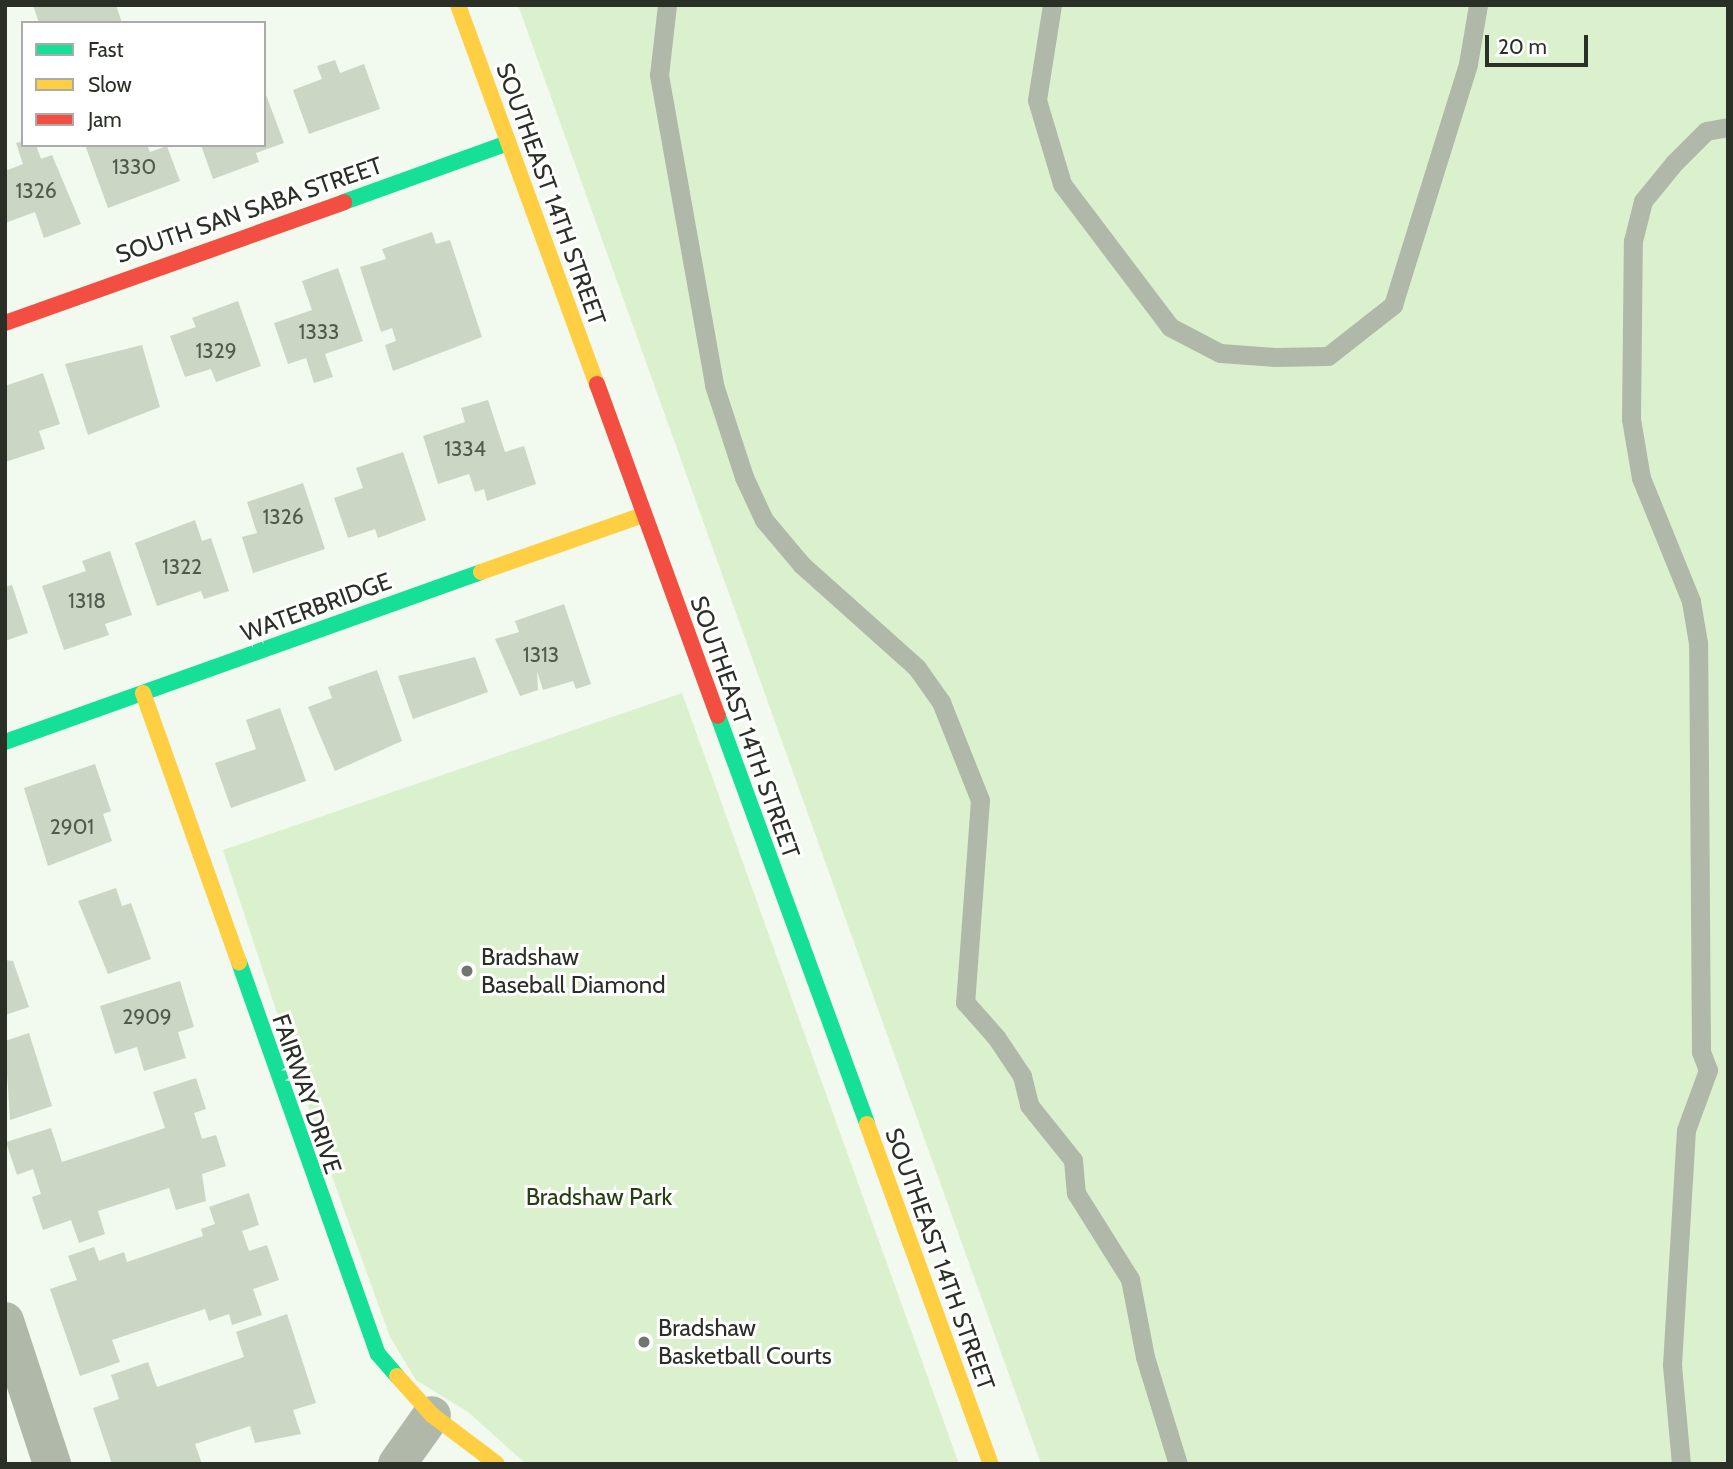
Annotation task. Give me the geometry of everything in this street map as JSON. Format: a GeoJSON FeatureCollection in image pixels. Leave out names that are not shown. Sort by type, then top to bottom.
{"type":"FeatureCollection","features":[{"type":"Feature","properties":{"kind":"street","name":"SOUTHEAST 14TH STREET"},"geometry":{"type":"LineString","coordinates":[[458,5],[991,1464]]}},
{"type":"Feature","properties":{"kind":"street","name":"SOUTH SAN SABA STREET"},"geometry":{"type":"LineString","coordinates":[[5,323],[508,143]]}},
{"type":"Feature","properties":{"kind":"street","name":"WATERBRIDGE"},"geometry":{"type":"LineString","coordinates":[[5,742],[643,515]]}},
{"type":"Feature","properties":{"kind":"street","name":"FAIRWAY DRIVE"},"geometry":{"type":"LineString","coordinates":[[143,692],[378,1354],[432,1415],[497,1464]]}},
{"type":"Feature","properties":{"kind":"street"},"geometry":{"type":"LineString","coordinates":[[5,1321],[52,1464]]}},
{"type":"Feature","properties":{"kind":"street"},"geometry":{"type":"LineString","coordinates":[[397,1464],[432,1415]]}},
{"type":"Feature","properties":{"kind":"lane"},"geometry":{"type":"LineString","coordinates":[[667,5],[659,75],[714,385],[744,477],[764,520],[802,565],[917,668],[941,702],[981,810],[965,1002],[996,1037],[1022,1076],[1029,1105],[1073,1160],[1076,1192],[1130,1279],[1145,1357],[1178,1464]]}},
{"type":"Feature","properties":{"kind":"lane"},"geometry":{"type":"LineString","coordinates":[[1052,5],[1037,100],[1062,184],[1170,327],[1220,352],[1275,356],[1328,356],[1393,305],[1468,64],[1478,5]]}},
{"type":"Feature","properties":{"kind":"lane"},"geometry":{"type":"LineString","coordinates":[[1681,1464],[1672,1365],[1686,1130],[1708,1070],[1701,1052],[1698,643],[1690,601],[1641,478],[1630,419],[1633,241],[1643,201],[1674,163],[1706,131],[1728,127]]}},
{"type":"Feature","properties":{"kind":"green space"},"geometry":{"type":"Polygon","coordinates":[[[518,5],[1728,5],[1728,1464],[1041,1464],[518,5]]]}},
{"type":"Feature","properties":{"kind":"green space","name":"Bradshaw Park"},"geometry":{"type":"Polygon","coordinates":[[[682,693],[959,1464],[526,1464],[468,1412],[416,1380],[390,1337],[321,1146],[223,850],[682,693]]]}},
{"type":"Feature","properties":{"kind":"building"},"geometry":{"type":"Polygon","coordinates":[[[33,5],[116,5],[121,21],[38,21],[33,5]]]}},
{"type":"Feature","properties":{"kind":"building"},"geometry":{"type":"Polygon","coordinates":[[[335,60],[340,73],[364,64],[380,109],[309,134],[293,90],[322,79],[317,66],[335,60]]]}},
{"type":"Feature","properties":{"kind":"building"},"geometry":{"type":"Polygon","coordinates":[[[266,95],[284,143],[256,153],[259,162],[213,179],[202,147],[266,147],[266,95]]]}},
{"type":"Feature","properties":{"kind":"building"},"geometry":{"type":"Polygon","coordinates":[[[21,142],[21,147],[37,147],[41,159],[52,155],[81,224],[44,238],[35,212],[5,223],[5,171],[23,164],[16,143],[21,142]]]}},
{"type":"Feature","properties":{"kind":"building"},"geometry":{"type":"Polygon","coordinates":[[[86,147],[148,147],[150,152],[167,147],[180,181],[108,208],[86,147]]]}},
{"type":"Feature","properties":{"kind":"building"},"geometry":{"type":"Polygon","coordinates":[[[432,232],[436,244],[450,240],[482,337],[393,371],[385,345],[396,341],[392,328],[381,332],[360,267],[386,259],[382,249],[432,232]]]}},
{"type":"Feature","properties":{"kind":"building"},"geometry":{"type":"Polygon","coordinates":[[[338,268],[363,341],[325,354],[333,377],[314,383],[306,358],[288,364],[274,323],[312,310],[302,281],[338,268]]]}},
{"type":"Feature","properties":{"kind":"building"},"geometry":{"type":"Polygon","coordinates":[[[238,301],[261,366],[216,382],[211,369],[185,377],[170,336],[196,327],[192,318],[238,301]]]}},
{"type":"Feature","properties":{"kind":"building"},"geometry":{"type":"Polygon","coordinates":[[[142,345],[160,407],[88,435],[65,364],[142,345]]]}},
{"type":"Feature","properties":{"kind":"building"},"geometry":{"type":"Polygon","coordinates":[[[43,373],[60,424],[39,431],[45,449],[5,462],[5,386],[43,373]]]}},
{"type":"Feature","properties":{"kind":"building"},"geometry":{"type":"Polygon","coordinates":[[[488,400],[505,452],[524,446],[536,484],[487,501],[484,489],[475,492],[469,474],[438,484],[423,436],[465,422],[461,408],[488,400]]]}},
{"type":"Feature","properties":{"kind":"building"},"geometry":{"type":"Polygon","coordinates":[[[403,452],[426,520],[378,538],[375,529],[348,538],[334,498],[363,488],[356,468],[403,452]]]}},
{"type":"Feature","properties":{"kind":"building"},"geometry":{"type":"Polygon","coordinates":[[[303,483],[325,549],[253,573],[242,537],[257,533],[247,502],[303,483]]]}},
{"type":"Feature","properties":{"kind":"building"},"geometry":{"type":"Polygon","coordinates":[[[195,520],[202,541],[211,538],[229,591],[204,599],[201,591],[157,606],[135,543],[195,520]]]}},
{"type":"Feature","properties":{"kind":"building"},"geometry":{"type":"Polygon","coordinates":[[[110,551],[132,615],[105,624],[109,635],[64,650],[42,586],[86,571],[82,561],[110,551]]]}},
{"type":"Feature","properties":{"kind":"building"},"geometry":{"type":"Polygon","coordinates":[[[12,585],[28,633],[5,641],[5,587],[12,585]]]}},
{"type":"Feature","properties":{"kind":"building"},"geometry":{"type":"Polygon","coordinates":[[[564,604],[591,684],[576,689],[573,681],[543,690],[537,671],[538,690],[520,696],[495,639],[519,632],[515,621],[564,604]]]}},
{"type":"Feature","properties":{"kind":"building"},"geometry":{"type":"Polygon","coordinates":[[[475,657],[488,692],[413,719],[398,676],[475,657]]]}},
{"type":"Feature","properties":{"kind":"building"},"geometry":{"type":"Polygon","coordinates":[[[377,670],[402,741],[335,771],[308,707],[332,698],[328,687],[377,670]]]}},
{"type":"Feature","properties":{"kind":"building"},"geometry":{"type":"Polygon","coordinates":[[[280,708],[306,781],[231,808],[215,763],[256,749],[246,720],[280,708]]]}},
{"type":"Feature","properties":{"kind":"building"},"geometry":{"type":"Polygon","coordinates":[[[95,764],[111,811],[103,814],[112,841],[48,866],[24,788],[95,764]]]}},
{"type":"Feature","properties":{"kind":"building"},"geometry":{"type":"Polygon","coordinates":[[[116,888],[122,906],[131,903],[151,959],[108,974],[78,901],[116,888]]]}},
{"type":"Feature","properties":{"kind":"building"},"geometry":{"type":"Polygon","coordinates":[[[5,960],[13,961],[29,1007],[5,1015],[5,960]]]}},
{"type":"Feature","properties":{"kind":"building"},"geometry":{"type":"Polygon","coordinates":[[[180,981],[194,1027],[178,1032],[186,1058],[144,1071],[137,1047],[115,1054],[100,1006],[180,981]]]}},
{"type":"Feature","properties":{"kind":"building"},"geometry":{"type":"Polygon","coordinates":[[[29,1033],[52,1106],[10,1120],[5,1041],[29,1033]]]}},
{"type":"Feature","properties":{"kind":"building"},"geometry":{"type":"Polygon","coordinates":[[[196,1078],[206,1109],[194,1113],[202,1139],[216,1135],[226,1166],[202,1174],[206,1201],[176,1210],[169,1188],[98,1211],[105,1234],[79,1243],[71,1220],[43,1230],[32,1197],[41,1194],[33,1169],[17,1175],[6,1142],[51,1128],[62,1162],[165,1128],[153,1092],[196,1078]]]}},
{"type":"Feature","properties":{"kind":"building"},"geometry":{"type":"Polygon","coordinates":[[[249,1193],[259,1225],[242,1231],[249,1251],[267,1245],[279,1280],[253,1289],[262,1315],[232,1325],[229,1314],[209,1321],[205,1309],[112,1340],[120,1362],[80,1376],[50,1289],[77,1280],[68,1256],[94,1247],[99,1261],[124,1252],[127,1262],[203,1236],[201,1229],[215,1224],[209,1207],[249,1193]]]}},
{"type":"Feature","properties":{"kind":"building"},"geometry":{"type":"Polygon","coordinates":[[[287,1314],[316,1403],[293,1410],[301,1434],[255,1443],[250,1426],[195,1444],[202,1464],[112,1464],[93,1408],[119,1399],[111,1375],[148,1362],[157,1387],[244,1357],[236,1332],[287,1314]]]}},
{"type":"Feature","properties":{"kind":"traffic: fast"},"geometry":{"type":"LineString","coordinates":[[344,202],[508,143]]}},
{"type":"Feature","properties":{"kind":"traffic: fast"},"geometry":{"type":"LineString","coordinates":[[5,742],[481,572]]}},
{"type":"Feature","properties":{"kind":"traffic: fast"},"geometry":{"type":"LineString","coordinates":[[718,716],[867,1124]]}},
{"type":"Feature","properties":{"kind":"traffic: fast"},"geometry":{"type":"LineString","coordinates":[[239,962],[378,1354],[397,1376]]}},
{"type":"Feature","properties":{"kind":"traffic: slow"},"geometry":{"type":"LineString","coordinates":[[458,5],[597,384]]}},
{"type":"Feature","properties":{"kind":"traffic: slow"},"geometry":{"type":"LineString","coordinates":[[481,572],[643,515]]}},
{"type":"Feature","properties":{"kind":"traffic: slow"},"geometry":{"type":"LineString","coordinates":[[143,693],[239,962]]}},
{"type":"Feature","properties":{"kind":"traffic: slow"},"geometry":{"type":"LineString","coordinates":[[867,1124],[991,1464]]}},
{"type":"Feature","properties":{"kind":"traffic: slow"},"geometry":{"type":"LineString","coordinates":[[397,1376],[432,1415],[497,1464]]}},
{"type":"Feature","properties":{"kind":"traffic: jam"},"geometry":{"type":"LineString","coordinates":[[5,323],[344,202]]}},
{"type":"Feature","properties":{"kind":"traffic: jam"},"geometry":{"type":"LineString","coordinates":[[597,384],[718,716]]}},
{"type":"Feature","properties":{"kind":"place","name":"Bradshaw Baseball Diamond"},"geometry":{"type":"Point","coordinates":[467,971]}},
{"type":"Feature","properties":{"kind":"place","name":"Bradshaw Basketball Courts"},"geometry":{"type":"Point","coordinates":[644,1342]}}]}
